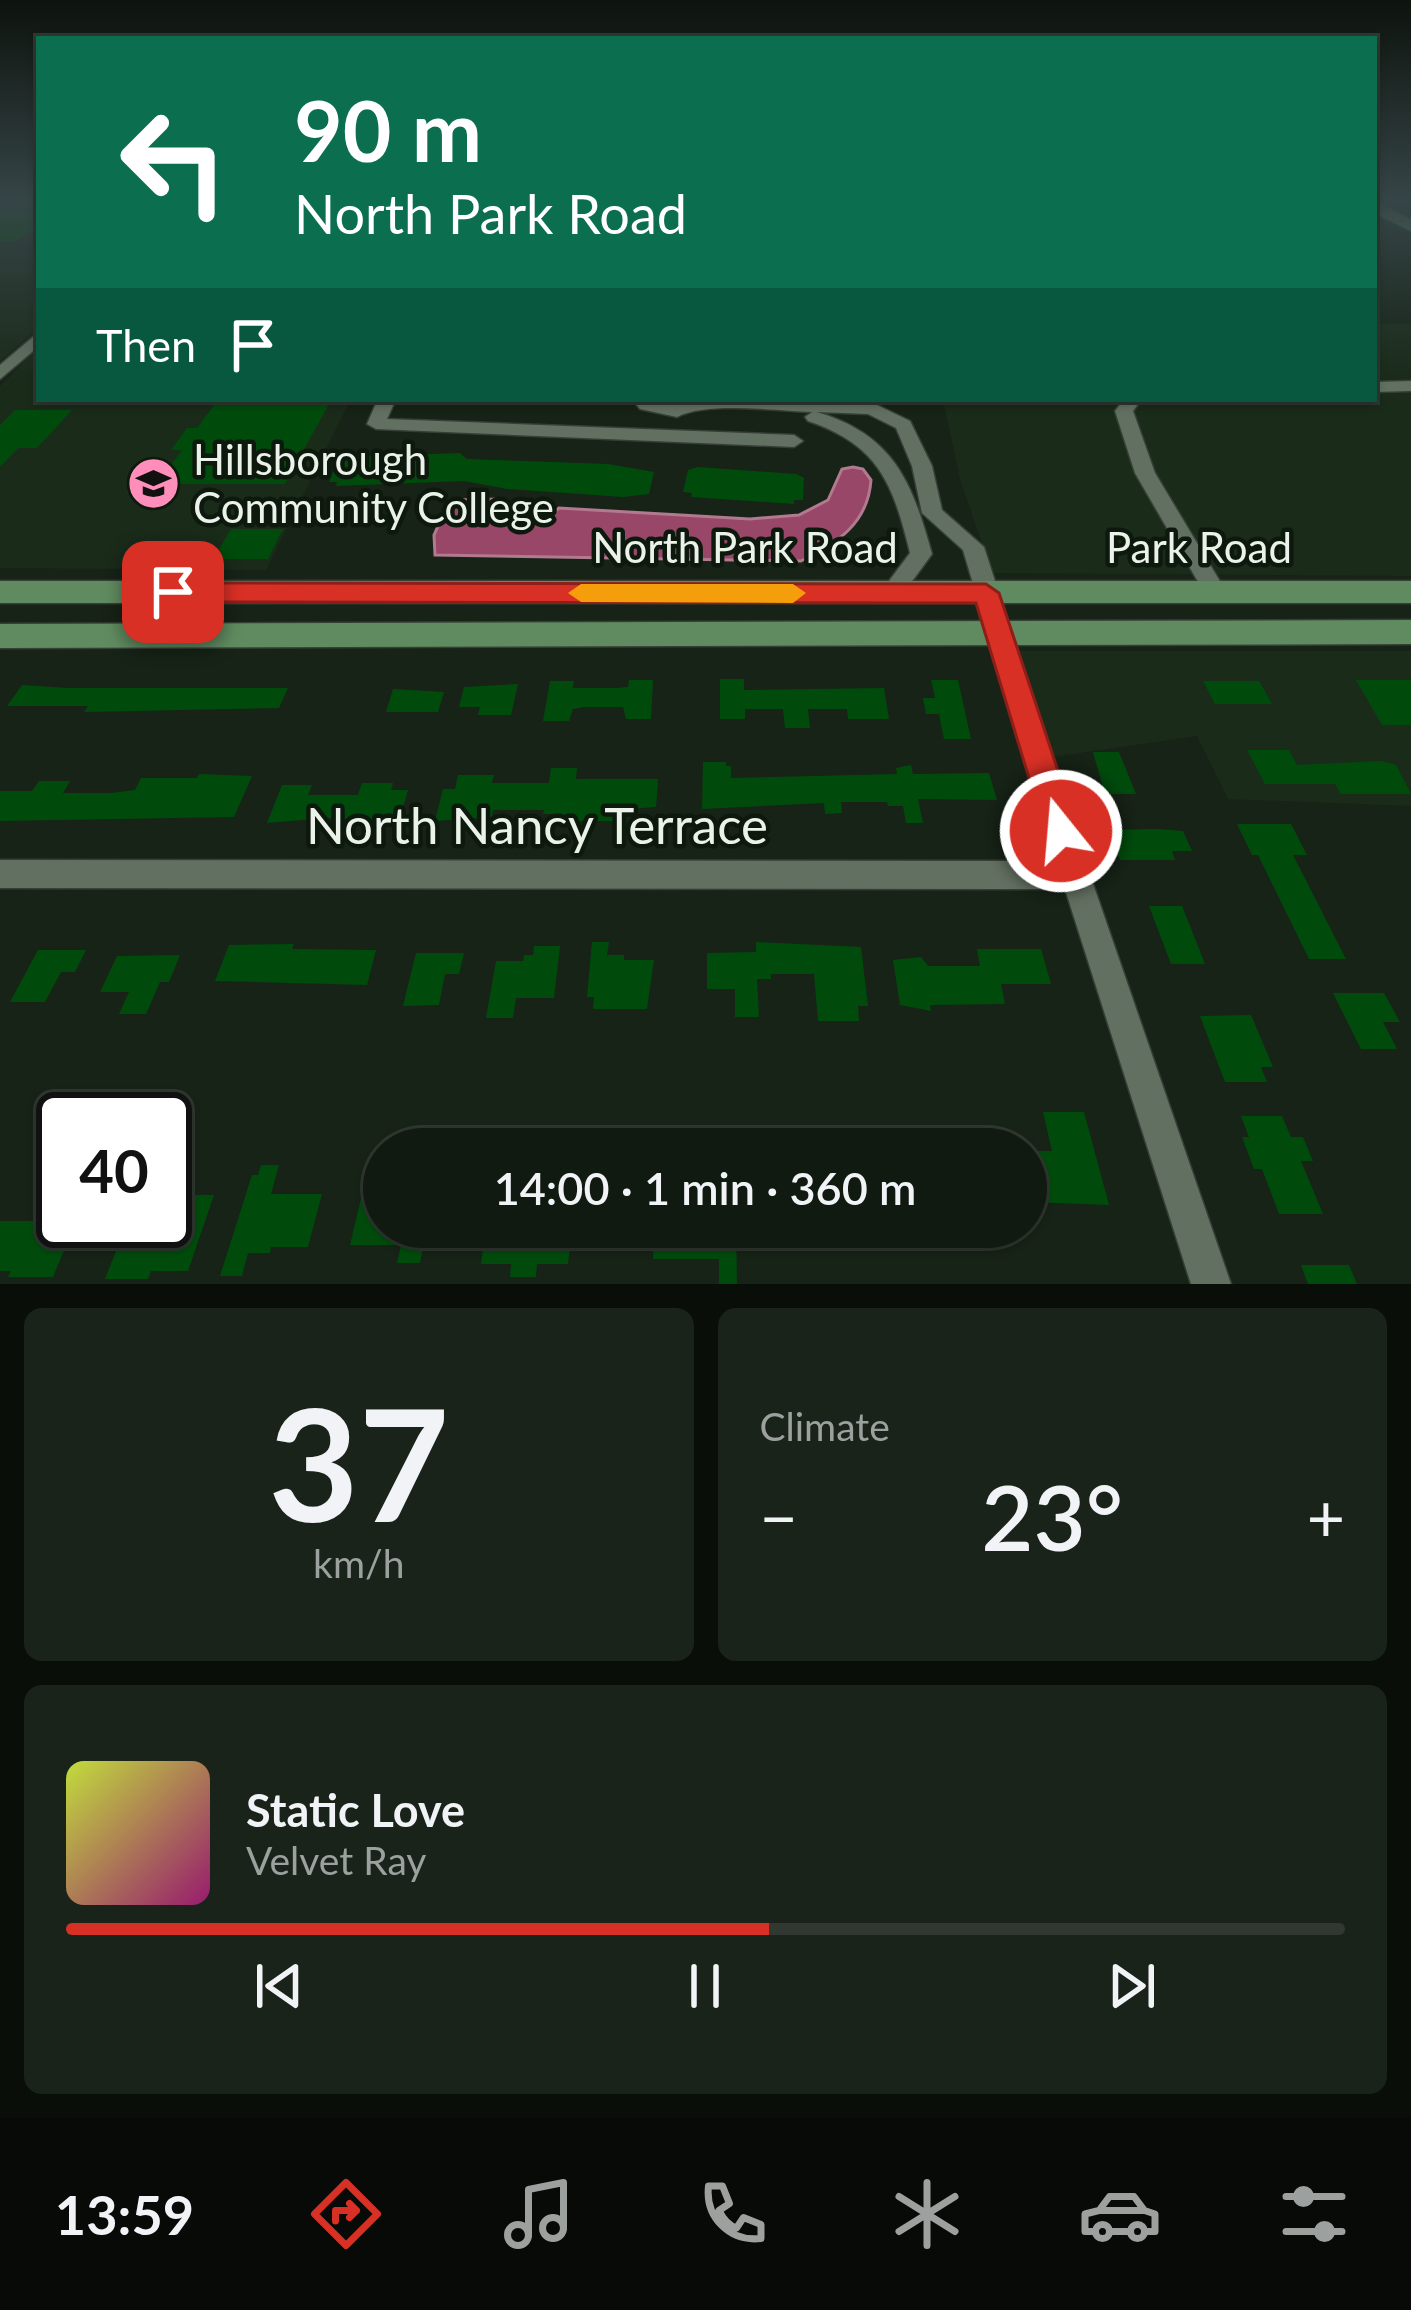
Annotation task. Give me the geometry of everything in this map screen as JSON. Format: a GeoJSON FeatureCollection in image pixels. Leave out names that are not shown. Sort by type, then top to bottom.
{"type":"FeatureCollection","features":[{"type":"Feature","properties":{"kind":"main road","name":"North Park Road"},"geometry":{"type":"LineString","coordinates":[[0,592],[986,593]]}},
{"type":"Feature","properties":{"kind":"main road","name":"Park Road"},"geometry":{"type":"LineString","coordinates":[[986,593],[1411,592]]}},
{"type":"Feature","properties":{"kind":"main road","name":"Park Road"},"geometry":{"type":"LineString","coordinates":[[1000,634],[1411,632]]}},
{"type":"Feature","properties":{"kind":"main road","name":"North Park Road"},"geometry":{"type":"LineString","coordinates":[[0,636],[1000,634]]}},
{"type":"Feature","properties":{"kind":"street"},"geometry":{"type":"LineString","coordinates":[[0,374],[36,340]]}},
{"type":"Feature","properties":{"kind":"street"},"geometry":{"type":"LineString","coordinates":[[1377,387],[1411,386]]}},
{"type":"Feature","properties":{"kind":"street"},"geometry":{"type":"LineString","coordinates":[[385,402],[376,424],[794,441]]}},
{"type":"Feature","properties":{"kind":"street"},"geometry":{"type":"LineString","coordinates":[[648,402],[686,413],[872,409],[904,425],[915,451],[921,554],[891,593]]}},
{"type":"Feature","properties":{"kind":"street"},"geometry":{"type":"LineString","coordinates":[[1131,402],[1124,411],[1145,473],[1216,593]]}},
{"type":"Feature","properties":{"kind":"street"},"geometry":{"type":"LineString","coordinates":[[662,408],[818,412],[847,425],[883,455],[921,513],[973,547],[1075,875],[1211,1284]]}},
{"type":"Feature","properties":{"kind":"street"},"geometry":{"type":"LineString","coordinates":[[683,437],[686,413]]}},
{"type":"Feature","properties":{"kind":"street"},"geometry":{"type":"LineString","coordinates":[[883,455],[915,451]]}},
{"type":"Feature","properties":{"kind":"street","name":"North Nancy Terrace"},"geometry":{"type":"LineString","coordinates":[[0,874],[1075,875]]}},
{"type":"Feature","properties":{"kind":"shaded area"},"geometry":{"type":"Polygon","coordinates":[[[0,259],[36,259],[36,330],[0,361],[0,259]]]}},
{"type":"Feature","properties":{"kind":"shaded area"},"geometry":{"type":"Polygon","coordinates":[[[1377,324],[1411,324],[1411,576],[992,573],[960,479],[944,402],[1377,402],[1377,324]]]}},
{"type":"Feature","properties":{"kind":"shaded area","name":"Hillsborough Community College"},"geometry":{"type":"Polygon","coordinates":[[[36,350],[36,402],[350,402],[266,570],[0,568],[0,386],[36,350]]]}},
{"type":"Feature","properties":{"kind":"shaded area"},"geometry":{"type":"Polygon","coordinates":[[[842,469],[863,469],[871,480],[864,509],[838,539],[801,561],[435,555],[434,535],[450,500],[501,499],[510,525],[536,522],[559,508],[750,519],[799,515],[828,500],[842,469]]]}},
{"type":"Feature","properties":{"kind":"shaded area"},"geometry":{"type":"Polygon","coordinates":[[[1017,651],[1411,651],[1411,806],[1228,799],[1197,736],[1052,757],[1017,651]]]}},
{"type":"Feature","properties":{"kind":"building"},"geometry":{"type":"Polygon","coordinates":[[[215,404],[329,404],[285,484],[157,484],[182,450],[171,450],[187,428],[197,428],[215,404]]]}},
{"type":"Feature","properties":{"kind":"building"},"geometry":{"type":"Polygon","coordinates":[[[15,410],[72,410],[37,448],[18,448],[0,467],[0,425],[15,410]]]}},
{"type":"Feature","properties":{"kind":"building"},"geometry":{"type":"Polygon","coordinates":[[[460,453],[467,459],[608,464],[654,472],[649,494],[623,497],[507,489],[464,481],[336,486],[337,482],[329,482],[337,461],[347,457],[460,453]]]}},
{"type":"Feature","properties":{"kind":"building"},"geometry":{"type":"Polygon","coordinates":[[[688,470],[796,474],[804,478],[803,500],[794,500],[794,504],[691,497],[692,493],[683,492],[688,470]]]}},
{"type":"Feature","properties":{"kind":"building"},"geometry":{"type":"Polygon","coordinates":[[[231,529],[283,529],[268,559],[213,559],[231,529]]]}},
{"type":"Feature","properties":{"kind":"building"},"geometry":{"type":"Polygon","coordinates":[[[720,679],[744,679],[744,690],[884,688],[889,719],[848,719],[847,709],[808,709],[810,728],[785,728],[783,709],[745,709],[745,719],[720,719],[720,679]]]}},
{"type":"Feature","properties":{"kind":"building"},"geometry":{"type":"Polygon","coordinates":[[[629,680],[653,680],[651,719],[626,719],[623,707],[584,707],[573,709],[569,721],[543,721],[550,681],[574,681],[573,688],[615,688],[628,687],[629,680]]]}},
{"type":"Feature","properties":{"kind":"building"},"geometry":{"type":"Polygon","coordinates":[[[931,680],[958,680],[971,739],[944,739],[939,714],[926,714],[923,698],[935,698],[931,680]]]}},
{"type":"Feature","properties":{"kind":"building"},"geometry":{"type":"Polygon","coordinates":[[[1356,680],[1411,680],[1411,725],[1382,725],[1356,680]]]}},
{"type":"Feature","properties":{"kind":"building"},"geometry":{"type":"Polygon","coordinates":[[[1203,681],[1259,681],[1272,704],[1215,704],[1203,681]]]}},
{"type":"Feature","properties":{"kind":"building"},"geometry":{"type":"Polygon","coordinates":[[[518,684],[511,715],[478,715],[480,707],[459,707],[464,687],[518,684]]]}},
{"type":"Feature","properties":{"kind":"building"},"geometry":{"type":"Polygon","coordinates":[[[22,685],[288,688],[279,708],[84,712],[88,706],[7,706],[22,685]]]}},
{"type":"Feature","properties":{"kind":"building"},"geometry":{"type":"Polygon","coordinates":[[[393,689],[444,692],[438,712],[386,712],[393,689]]]}},
{"type":"Feature","properties":{"kind":"building"},"geometry":{"type":"Polygon","coordinates":[[[1247,750],[1289,750],[1297,765],[1382,761],[1396,765],[1411,794],[1341,794],[1335,784],[1265,784],[1247,750]]]}},
{"type":"Feature","properties":{"kind":"building"},"geometry":{"type":"Polygon","coordinates":[[[1093,752],[1119,752],[1136,794],[1105,794],[1093,752]]]}},
{"type":"Feature","properties":{"kind":"building"},"geometry":{"type":"Polygon","coordinates":[[[703,762],[726,762],[731,778],[897,774],[896,768],[911,765],[913,774],[989,773],[997,800],[918,799],[923,823],[906,823],[903,806],[888,806],[887,802],[841,802],[842,813],[825,814],[824,803],[702,809],[703,762]]]}},
{"type":"Feature","properties":{"kind":"building"},"geometry":{"type":"Polygon","coordinates":[[[551,768],[577,768],[576,779],[658,779],[656,807],[615,810],[614,821],[556,821],[557,814],[543,814],[544,810],[493,810],[492,817],[435,821],[443,789],[455,789],[458,775],[494,775],[492,783],[549,783],[551,768]]]}},
{"type":"Feature","properties":{"kind":"building"},"geometry":{"type":"Polygon","coordinates":[[[199,774],[252,776],[234,817],[0,821],[0,791],[32,791],[39,781],[70,781],[63,793],[111,793],[135,790],[141,778],[197,778],[199,774]]]}},
{"type":"Feature","properties":{"kind":"building"},"geometry":{"type":"Polygon","coordinates":[[[362,783],[393,783],[391,790],[408,790],[399,821],[327,818],[267,823],[282,785],[312,785],[308,795],[358,795],[362,783]]]}},
{"type":"Feature","properties":{"kind":"building"},"geometry":{"type":"Polygon","coordinates":[[[1237,824],[1291,824],[1307,855],[1293,855],[1346,959],[1309,959],[1258,855],[1252,855],[1237,824]]]}},
{"type":"Feature","properties":{"kind":"building"},"geometry":{"type":"Polygon","coordinates":[[[1109,830],[1183,831],[1192,851],[1172,851],[1175,860],[1120,860],[1109,830]]]}},
{"type":"Feature","properties":{"kind":"building"},"geometry":{"type":"Polygon","coordinates":[[[1149,906],[1182,906],[1205,964],[1171,964],[1149,906]]]}},
{"type":"Feature","properties":{"kind":"building"},"geometry":{"type":"Polygon","coordinates":[[[592,942],[609,942],[607,955],[624,955],[624,960],[654,960],[647,1009],[593,1009],[594,997],[587,997],[592,942]]]}},
{"type":"Feature","properties":{"kind":"building"},"geometry":{"type":"Polygon","coordinates":[[[756,942],[861,947],[868,1006],[858,1006],[859,1021],[818,1021],[814,974],[771,974],[771,979],[757,979],[759,1017],[735,1017],[735,989],[707,989],[707,953],[756,952],[756,942]]]}},
{"type":"Feature","properties":{"kind":"building"},"geometry":{"type":"Polygon","coordinates":[[[294,944],[292,949],[376,950],[367,985],[215,981],[229,945],[294,944]]]}},
{"type":"Feature","properties":{"kind":"building"},"geometry":{"type":"Polygon","coordinates":[[[534,946],[560,946],[554,998],[516,998],[513,1018],[486,1018],[496,961],[523,961],[524,955],[533,955],[534,946]]]}},
{"type":"Feature","properties":{"kind":"building"},"geometry":{"type":"Polygon","coordinates":[[[977,949],[1041,949],[1051,984],[1001,984],[1005,1004],[930,1005],[931,1011],[900,1005],[893,960],[921,957],[928,966],[980,966],[977,949]]]}},
{"type":"Feature","properties":{"kind":"building"},"geometry":{"type":"Polygon","coordinates":[[[38,950],[86,950],[75,972],[61,972],[45,1002],[10,1002],[38,950]]]}},
{"type":"Feature","properties":{"kind":"building"},"geometry":{"type":"Polygon","coordinates":[[[416,953],[464,953],[459,974],[445,974],[439,1005],[403,1006],[416,953]]]}},
{"type":"Feature","properties":{"kind":"building"},"geometry":{"type":"Polygon","coordinates":[[[180,955],[169,982],[160,982],[146,1014],[119,1014],[129,992],[100,992],[117,956],[180,955]]]}},
{"type":"Feature","properties":{"kind":"building"},"geometry":{"type":"Polygon","coordinates":[[[1333,993],[1384,993],[1400,1022],[1383,1022],[1397,1049],[1361,1049],[1333,993]]]}},
{"type":"Feature","properties":{"kind":"building"},"geometry":{"type":"Polygon","coordinates":[[[1251,1015],[1273,1067],[1261,1067],[1267,1082],[1225,1082],[1200,1016],[1251,1015]]]}},
{"type":"Feature","properties":{"kind":"building"},"geometry":{"type":"Polygon","coordinates":[[[1043,1112],[1084,1112],[1109,1205],[1047,1203],[1047,1151],[1052,1151],[1043,1112]]]}},
{"type":"Feature","properties":{"kind":"building"},"geometry":{"type":"Polygon","coordinates":[[[1241,1116],[1282,1116],[1291,1137],[1303,1137],[1313,1161],[1301,1161],[1323,1214],[1279,1214],[1262,1169],[1254,1169],[1242,1137],[1249,1137],[1241,1116]]]}},
{"type":"Feature","properties":{"kind":"building"},"geometry":{"type":"Polygon","coordinates":[[[261,1165],[279,1165],[271,1194],[322,1194],[308,1247],[271,1247],[270,1253],[248,1253],[242,1276],[220,1276],[252,1175],[258,1175],[261,1165]]]}},
{"type":"Feature","properties":{"kind":"building"},"geometry":{"type":"Polygon","coordinates":[[[363,1190],[363,1245],[350,1245],[363,1190]]]}},
{"type":"Feature","properties":{"kind":"building"},"geometry":{"type":"Polygon","coordinates":[[[192,1195],[214,1195],[188,1271],[151,1271],[148,1279],[105,1279],[117,1248],[192,1248],[192,1195]]]}},
{"type":"Feature","properties":{"kind":"building"},"geometry":{"type":"Polygon","coordinates":[[[0,1221],[35,1221],[36,1248],[65,1248],[53,1277],[8,1277],[11,1271],[0,1271],[0,1221]]]}},
{"type":"Feature","properties":{"kind":"building"},"geometry":{"type":"Polygon","coordinates":[[[400,1248],[423,1248],[420,1263],[397,1263],[400,1248]]]}},
{"type":"Feature","properties":{"kind":"building"},"geometry":{"type":"Polygon","coordinates":[[[483,1248],[570,1248],[568,1264],[537,1264],[536,1277],[510,1277],[511,1264],[481,1264],[483,1248]]]}},
{"type":"Feature","properties":{"kind":"building"},"geometry":{"type":"Polygon","coordinates":[[[653,1248],[736,1248],[737,1284],[719,1284],[719,1259],[653,1259],[653,1248]]]}},
{"type":"Feature","properties":{"kind":"building"},"geometry":{"type":"Polygon","coordinates":[[[1301,1265],[1349,1265],[1357,1284],[1308,1284],[1301,1265]]]}},
{"type":"Feature","properties":{"kind":"slow traffic"},"geometry":{"type":"LineString","coordinates":[[581,593],[793,593]]}},
{"type":"Feature","properties":{"kind":"place","name":"Hillsborough Community College"},"geometry":{"type":"Point","coordinates":[154,484]}},
{"type":"Feature","properties":{"kind":"route"},"geometry":{"type":"LineString","coordinates":[[173,592],[986,593],[1061,831]]}}]}
